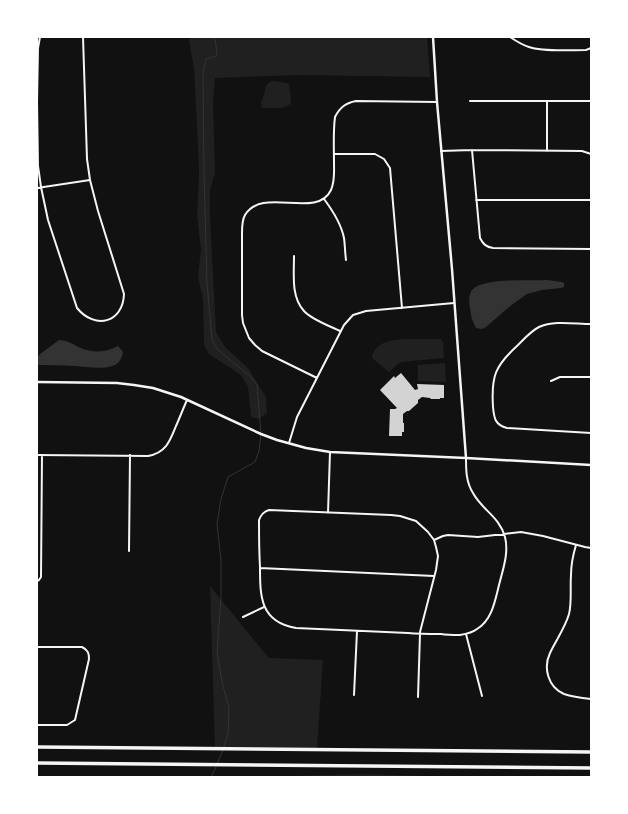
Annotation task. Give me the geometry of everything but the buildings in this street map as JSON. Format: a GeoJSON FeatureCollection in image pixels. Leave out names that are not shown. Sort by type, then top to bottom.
{"type":"FeatureCollection","features":[{"type":"Feature","properties":{"kind":"highway"},"geometry":{"type":"LineString","coordinates":[[37,747],[591,752]]}},
{"type":"Feature","properties":{"kind":"highway"},"geometry":{"type":"LineString","coordinates":[[37,763],[591,768]]}},
{"type":"Feature","properties":{"kind":"main road"},"geometry":{"type":"LineString","coordinates":[[433,37],[466,458]]}},
{"type":"Feature","properties":{"kind":"main road"},"geometry":{"type":"LineString","coordinates":[[37,382],[134,384],[162,390],[260,434],[306,448],[330,452],[591,465]]}},
{"type":"Feature","properties":{"kind":"street"},"geometry":{"type":"LineString","coordinates":[[40,37],[38,48],[37,102],[38,166],[41,187],[48,220],[77,308],[86,317],[99,321],[116,316],[122,308],[124,294],[90,180],[87,159],[83,37]]}},
{"type":"Feature","properties":{"kind":"street"},"geometry":{"type":"LineString","coordinates":[[510,37],[530,48],[541,50],[586,50],[591,48]]}},
{"type":"Feature","properties":{"kind":"street"},"geometry":{"type":"LineString","coordinates":[[317,378],[262,351],[249,338],[245,331],[242,315],[242,222],[245,215],[249,209],[262,203],[311,203],[324,199],[331,190],[334,179],[335,117],[341,107],[346,104],[356,101],[437,102]]}},
{"type":"Feature","properties":{"kind":"street"},"geometry":{"type":"LineString","coordinates":[[470,101],[591,102]]}},
{"type":"Feature","properties":{"kind":"street"},"geometry":{"type":"LineString","coordinates":[[547,101],[547,151]]}},
{"type":"Feature","properties":{"kind":"street"},"geometry":{"type":"LineString","coordinates":[[441,150],[582,151],[591,154]]}},
{"type":"Feature","properties":{"kind":"street"},"geometry":{"type":"LineString","coordinates":[[472,150],[480,238],[482,243],[487,247],[493,248],[591,249]]}},
{"type":"Feature","properties":{"kind":"street"},"geometry":{"type":"LineString","coordinates":[[334,154],[375,154],[384,159],[390,168],[402,308]]}},
{"type":"Feature","properties":{"kind":"street"},"geometry":{"type":"LineString","coordinates":[[37,188],[90,180]]}},
{"type":"Feature","properties":{"kind":"street"},"geometry":{"type":"LineString","coordinates":[[324,199],[333,211],[344,237],[346,260]]}},
{"type":"Feature","properties":{"kind":"street"},"geometry":{"type":"LineString","coordinates":[[476,200],[591,200]]}},
{"type":"Feature","properties":{"kind":"street"},"geometry":{"type":"LineString","coordinates":[[294,256],[295,293],[304,311],[310,316],[340,332]]}},
{"type":"Feature","properties":{"kind":"street"},"geometry":{"type":"LineString","coordinates":[[288,443],[298,417],[340,332],[353,315],[366,311],[454,304]]}},
{"type":"Feature","properties":{"kind":"street"},"geometry":{"type":"LineString","coordinates":[[591,324],[552,323],[538,328],[506,356],[498,368],[493,382],[492,393],[495,419],[502,426],[507,428],[591,433]]}},
{"type":"Feature","properties":{"kind":"street"},"geometry":{"type":"LineString","coordinates":[[551,380],[560,377],[591,377]]}},
{"type":"Feature","properties":{"kind":"street"},"geometry":{"type":"LineString","coordinates":[[37,455],[156,454],[169,443],[187,400]]}},
{"type":"Feature","properties":{"kind":"street"},"geometry":{"type":"LineString","coordinates":[[328,513],[330,452]]}},
{"type":"Feature","properties":{"kind":"street"},"geometry":{"type":"LineString","coordinates":[[38,581],[41,577],[42,455]]}},
{"type":"Feature","properties":{"kind":"street"},"geometry":{"type":"LineString","coordinates":[[129,551],[130,455]]}},
{"type":"Feature","properties":{"kind":"street"},"geometry":{"type":"LineString","coordinates":[[418,697],[420,634],[438,556],[434,540],[428,532],[416,521],[400,516],[269,510],[260,517],[259,520],[260,592],[264,607],[274,619],[296,628],[420,634],[466,634],[477,629],[490,616],[495,604],[506,557],[506,546],[504,534],[498,521],[475,498],[468,484],[466,458]]}},
{"type":"Feature","properties":{"kind":"street"},"geometry":{"type":"LineString","coordinates":[[434,540],[448,535],[478,537],[515,532],[527,532],[591,548]]}},
{"type":"Feature","properties":{"kind":"street"},"geometry":{"type":"LineString","coordinates":[[576,545],[572,564],[569,614],[565,625],[549,654],[546,667],[548,678],[553,686],[563,693],[591,699]]}},
{"type":"Feature","properties":{"kind":"street"},"geometry":{"type":"LineString","coordinates":[[260,568],[434,576]]}},
{"type":"Feature","properties":{"kind":"street"},"geometry":{"type":"LineString","coordinates":[[243,617],[264,607]]}},
{"type":"Feature","properties":{"kind":"street"},"geometry":{"type":"LineString","coordinates":[[354,695],[357,631]]}},
{"type":"Feature","properties":{"kind":"street"},"geometry":{"type":"LineString","coordinates":[[466,634],[482,696]]}},
{"type":"Feature","properties":{"kind":"street"},"geometry":{"type":"LineString","coordinates":[[37,646],[82,647],[87,650],[89,654],[75,720],[67,725],[37,725]]}},
{"type":"Feature","properties":{"kind":"shaded area"},"geometry":{"type":"Polygon","coordinates":[[[190,37],[427,37],[430,77],[297,75],[215,78],[213,102],[215,173],[210,190],[210,218],[216,332],[225,347],[248,368],[266,397],[267,413],[259,419],[251,417],[248,387],[241,375],[209,354],[204,345],[203,299],[198,277],[201,249],[197,215],[199,173],[198,147],[194,68],[189,41],[190,37]]]}},
{"type":"Feature","properties":{"kind":"shaded area"},"geometry":{"type":"Polygon","coordinates":[[[273,81],[289,84],[291,104],[282,108],[262,108],[261,102],[266,86],[268,83],[273,81]]]}},
{"type":"Feature","properties":{"kind":"shaded area"},"geometry":{"type":"Polygon","coordinates":[[[547,280],[562,282],[564,283],[564,287],[527,294],[486,327],[482,329],[476,328],[471,316],[469,304],[472,290],[486,283],[496,281],[547,280]]]}},
{"type":"Feature","properties":{"kind":"shaded area"},"geometry":{"type":"Polygon","coordinates":[[[403,339],[441,339],[443,342],[444,358],[401,362],[389,372],[372,358],[373,353],[383,343],[403,339]]]}},
{"type":"Feature","properties":{"kind":"shaded area"},"geometry":{"type":"Polygon","coordinates":[[[59,340],[72,343],[83,349],[92,351],[106,351],[118,346],[123,354],[117,364],[111,367],[95,368],[65,365],[37,365],[37,358],[40,354],[59,340]]]}},
{"type":"Feature","properties":{"kind":"shaded area"},"geometry":{"type":"Polygon","coordinates":[[[445,363],[446,382],[418,381],[418,365],[445,363]]]}},
{"type":"Feature","properties":{"kind":"shaded area"},"geometry":{"type":"Polygon","coordinates":[[[210,586],[269,658],[323,660],[317,749],[215,749],[210,586]]]}},
{"type":"Feature","properties":{"kind":"shaded area"},"geometry":{"type":"Polygon","coordinates":[[[363,774],[458,777],[255,777],[363,774]]]}},
{"type":"Feature","properties":{"kind":"waterway"},"geometry":{"type":"LineString","coordinates":[[212,37],[215,40],[217,52],[216,56],[206,59],[203,74],[207,283],[212,340],[217,349],[252,378],[257,385],[261,434],[259,451],[255,462],[228,477],[221,499],[217,524],[221,560],[221,599],[217,652],[222,682],[229,708],[228,734],[224,747]]}},
{"type":"Feature","properties":{"kind":"waterway"},"geometry":{"type":"LineString","coordinates":[[217,764],[223,750]]}},
{"type":"Feature","properties":{"kind":"waterway"},"geometry":{"type":"LineString","coordinates":[[211,777],[216,767]]}}]}
